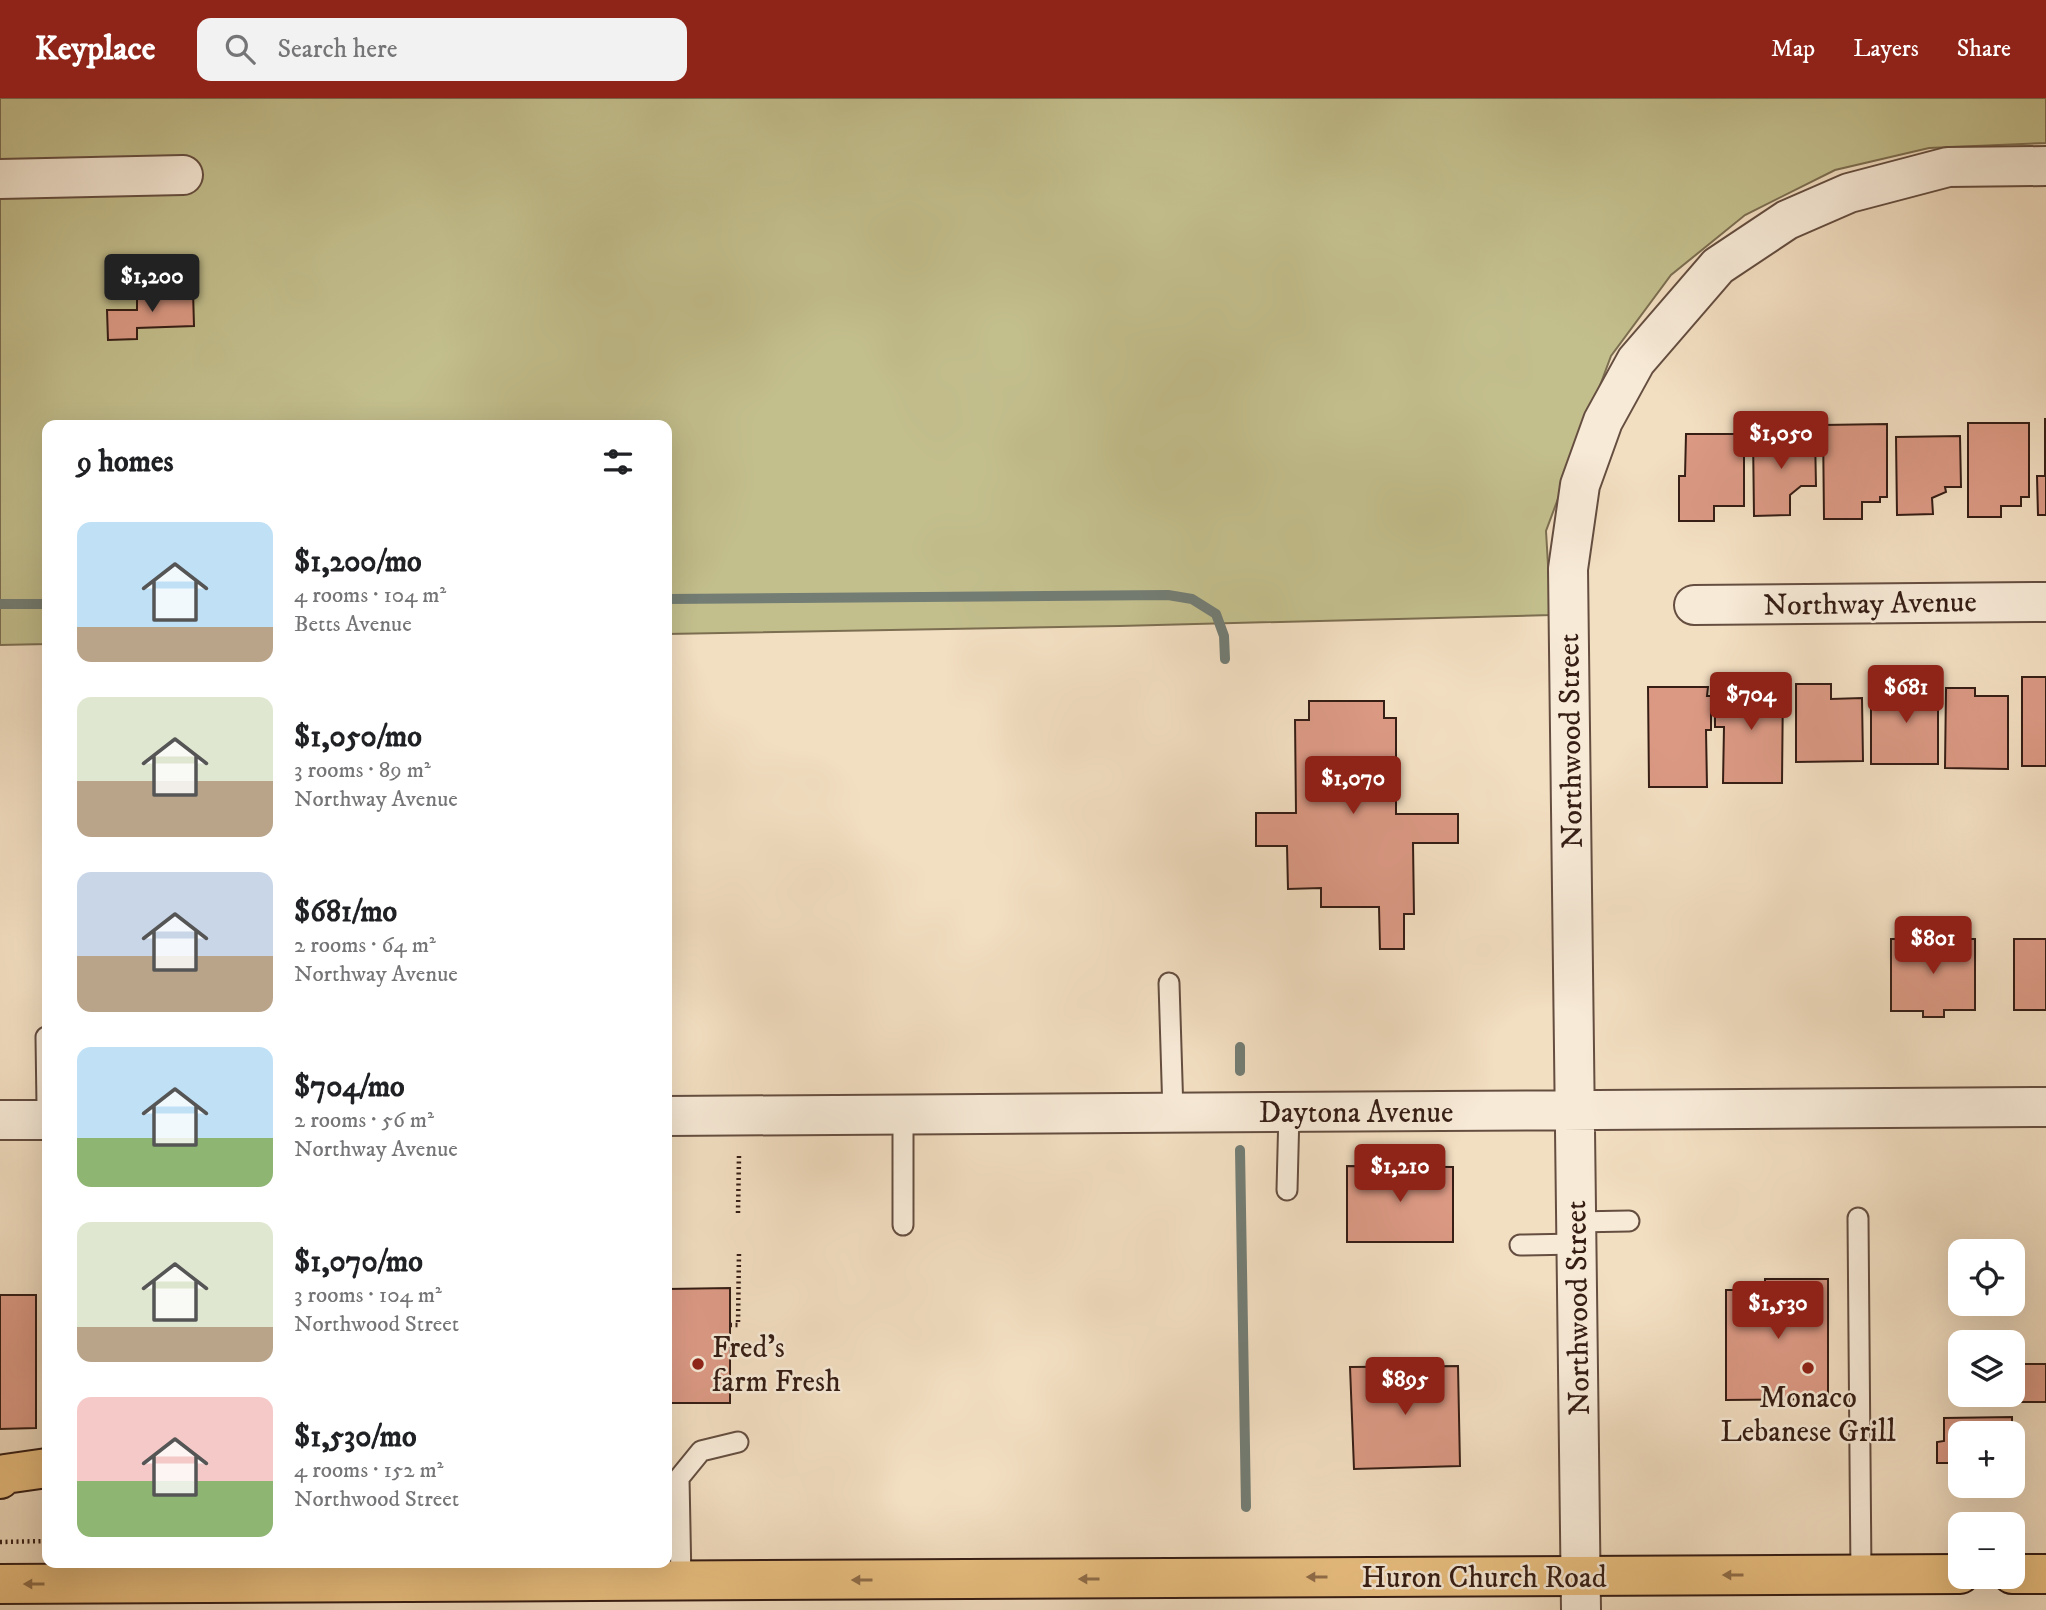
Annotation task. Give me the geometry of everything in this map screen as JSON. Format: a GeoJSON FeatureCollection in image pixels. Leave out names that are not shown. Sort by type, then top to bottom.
{"type":"FeatureCollection","features":[{"type":"Feature","properties":{"kind":"highway"},"geometry":{"type":"LineString","coordinates":[[0,1479],[5,1474],[42,1469]]}},
{"type":"Feature","properties":{"kind":"highway","name":"Huron Church Road"},"geometry":{"type":"LineString","coordinates":[[0,1584],[681,1581],[1581,1593],[1861,1575],[1948,1574]]}},
{"type":"Feature","properties":{"kind":"highway"},"geometry":{"type":"LineString","coordinates":[[2025,1574],[2046,1574]]}},
{"type":"Feature","properties":{"kind":"street","name":"Northwood Street"},"geometry":{"type":"LineString","coordinates":[[1581,1593],[1569,569],[1580,485],[1603,421],[1636,361],[1718,266],[1787,220],[1849,193],[1948,167],[2046,166]]}},
{"type":"Feature","properties":{"kind":"street"},"geometry":{"type":"LineString","coordinates":[[0,179],[183,175]]}},
{"type":"Feature","properties":{"kind":"street","name":"Northway Avenue"},"geometry":{"type":"LineString","coordinates":[[1694,605],[2046,602]]}},
{"type":"Feature","properties":{"kind":"street","name":"Daytona Avenue"},"geometry":{"type":"LineString","coordinates":[[672,1116],[2046,1107]]}},
{"type":"Feature","properties":{"kind":"street"},"geometry":{"type":"LineString","coordinates":[[0,1120],[42,1120]]}},
{"type":"Feature","properties":{"kind":"lane"},"geometry":{"type":"LineString","coordinates":[[1169,984],[1173,1113]]}},
{"type":"Feature","properties":{"kind":"lane"},"geometry":{"type":"LineString","coordinates":[[1287,1190],[1289,1112]]}},
{"type":"Feature","properties":{"kind":"lane"},"geometry":{"type":"LineString","coordinates":[[903,1114],[903,1225]]}},
{"type":"Feature","properties":{"kind":"lane"},"geometry":{"type":"LineString","coordinates":[[1858,1218],[1861,1575]]}},
{"type":"Feature","properties":{"kind":"lane"},"geometry":{"type":"LineString","coordinates":[[1520,1245],[1629,1221]]}},
{"type":"Feature","properties":{"kind":"lane"},"geometry":{"type":"LineString","coordinates":[[681,1581],[678,1478],[701,1451],[738,1442]]}},
{"type":"Feature","properties":{"kind":"path"},"geometry":{"type":"LineString","coordinates":[[738,1213],[739,1156]]}},
{"type":"Feature","properties":{"kind":"path"},"geometry":{"type":"LineString","coordinates":[[730,1325],[738,1325],[739,1251]]}},
{"type":"Feature","properties":{"kind":"path"},"geometry":{"type":"LineString","coordinates":[[0,1542],[42,1541]]}},
{"type":"Feature","properties":{"kind":"shaded area"},"geometry":{"type":"Polygon","coordinates":[[[0,98],[2046,98],[2046,143],[1929,148],[1835,170],[1745,215],[1671,275],[1611,356],[1546,531],[1551,615],[672,634],[672,420],[42,420],[42,644],[0,645],[0,98]]]}},
{"type":"Feature","properties":{"kind":"building"},"geometry":{"type":"Polygon","coordinates":[[[193,291],[194,326],[137,328],[137,339],[108,340],[107,310],[137,310],[137,292],[193,291]]]}},
{"type":"Feature","properties":{"kind":"building"},"geometry":{"type":"Polygon","coordinates":[[[2045,419],[2046,515],[2038,515],[2037,476],[2045,476],[2045,419]]]}},
{"type":"Feature","properties":{"kind":"building"},"geometry":{"type":"Polygon","coordinates":[[[1968,423],[2029,423],[2029,497],[2021,497],[2021,506],[2001,506],[2001,517],[1968,517],[1968,423]]]}},
{"type":"Feature","properties":{"kind":"building"},"geometry":{"type":"Polygon","coordinates":[[[1887,424],[1887,497],[1880,497],[1880,502],[1862,502],[1862,519],[1824,519],[1823,425],[1887,424]]]}},
{"type":"Feature","properties":{"kind":"building"},"geometry":{"type":"Polygon","coordinates":[[[1686,434],[1744,434],[1744,506],[1714,506],[1714,521],[1679,521],[1679,476],[1685,476],[1686,434]]]}},
{"type":"Feature","properties":{"kind":"building"},"geometry":{"type":"Polygon","coordinates":[[[1753,435],[1815,435],[1816,486],[1801,486],[1790,495],[1790,515],[1754,516],[1753,435]]]}},
{"type":"Feature","properties":{"kind":"building"},"geometry":{"type":"Polygon","coordinates":[[[1960,436],[1961,487],[1945,487],[1946,492],[1932,498],[1933,514],[1897,515],[1896,437],[1960,436]]]}},
{"type":"Feature","properties":{"kind":"building"},"geometry":{"type":"Polygon","coordinates":[[[2022,677],[2046,677],[2046,766],[2022,766],[2022,677]]]}},
{"type":"Feature","properties":{"kind":"building"},"geometry":{"type":"Polygon","coordinates":[[[1899,681],[1938,681],[1938,764],[1871,764],[1871,695],[1897,695],[1899,699],[1899,681]]]}},
{"type":"Feature","properties":{"kind":"building"},"geometry":{"type":"Polygon","coordinates":[[[1746,682],[1783,682],[1782,783],[1723,783],[1724,727],[1715,727],[1715,687],[1746,687],[1746,682]]]}},
{"type":"Feature","properties":{"kind":"building"},"geometry":{"type":"Polygon","coordinates":[[[1796,684],[1831,684],[1831,699],[1862,698],[1863,761],[1796,762],[1796,684]]]}},
{"type":"Feature","properties":{"kind":"building"},"geometry":{"type":"Polygon","coordinates":[[[1648,687],[1708,687],[1707,696],[1711,696],[1711,730],[1706,730],[1707,787],[1649,787],[1648,687]]]}},
{"type":"Feature","properties":{"kind":"building"},"geometry":{"type":"Polygon","coordinates":[[[1946,688],[1975,688],[1975,696],[2008,696],[2008,769],[1945,768],[1946,688]]]}},
{"type":"Feature","properties":{"kind":"building"},"geometry":{"type":"Polygon","coordinates":[[[1309,701],[1384,701],[1384,718],[1396,718],[1396,814],[1458,814],[1458,843],[1413,843],[1414,914],[1404,914],[1404,949],[1380,949],[1379,907],[1321,907],[1321,888],[1288,889],[1287,846],[1256,846],[1256,813],[1296,813],[1295,720],[1309,720],[1309,701]]]}},
{"type":"Feature","properties":{"kind":"building"},"geometry":{"type":"Polygon","coordinates":[[[1891,939],[1975,939],[1975,1010],[1944,1010],[1944,1017],[1923,1017],[1923,1011],[1891,1011],[1891,939]]]}},
{"type":"Feature","properties":{"kind":"building"},"geometry":{"type":"Polygon","coordinates":[[[2014,939],[2046,939],[2046,1010],[2014,1010],[2014,939]]]}},
{"type":"Feature","properties":{"kind":"building"},"geometry":{"type":"Polygon","coordinates":[[[1347,1166],[1453,1167],[1453,1242],[1347,1242],[1347,1166]]]}},
{"type":"Feature","properties":{"kind":"building"},"geometry":{"type":"Polygon","coordinates":[[[1765,1279],[1828,1279],[1828,1399],[1726,1400],[1726,1290],[1765,1290],[1765,1279]]]}},
{"type":"Feature","properties":{"kind":"building","name":"Fred's farm Fresh"},"geometry":{"type":"Polygon","coordinates":[[[730,1288],[730,1403],[672,1403],[672,1289],[730,1288]]]}},
{"type":"Feature","properties":{"kind":"building"},"geometry":{"type":"Polygon","coordinates":[[[0,1295],[36,1295],[36,1428],[0,1429],[0,1295]]]}},
{"type":"Feature","properties":{"kind":"building"},"geometry":{"type":"Polygon","coordinates":[[[2025,1364],[2046,1364],[2046,1402],[2025,1402],[2025,1364]]]}},
{"type":"Feature","properties":{"kind":"building"},"geometry":{"type":"Polygon","coordinates":[[[1458,1366],[1460,1466],[1354,1469],[1350,1367],[1458,1366]]]}},
{"type":"Feature","properties":{"kind":"building"},"geometry":{"type":"Polygon","coordinates":[[[2012,1417],[2012,1421],[1948,1421],[1948,1463],[1937,1463],[1937,1442],[1944,1441],[1944,1418],[2012,1417]]]}},
{"type":"Feature","properties":{"kind":"waterway"},"geometry":{"type":"LineString","coordinates":[[672,599],[1168,595],[1192,599],[1216,614],[1224,636],[1225,659]]}},
{"type":"Feature","properties":{"kind":"waterway"},"geometry":{"type":"LineString","coordinates":[[0,604],[42,604]]}},
{"type":"Feature","properties":{"kind":"waterway"},"geometry":{"type":"LineString","coordinates":[[1240,1047],[1240,1071]]}},
{"type":"Feature","properties":{"kind":"waterway"},"geometry":{"type":"LineString","coordinates":[[1240,1150],[1246,1507]]}},
{"type":"Feature","properties":{"kind":"place","name":"Fred's farm Fresh"},"geometry":{"type":"Point","coordinates":[698,1364]}},
{"type":"Feature","properties":{"kind":"place","name":"Monaco Lebanese Grill"},"geometry":{"type":"Point","coordinates":[1808,1368]}}]}
